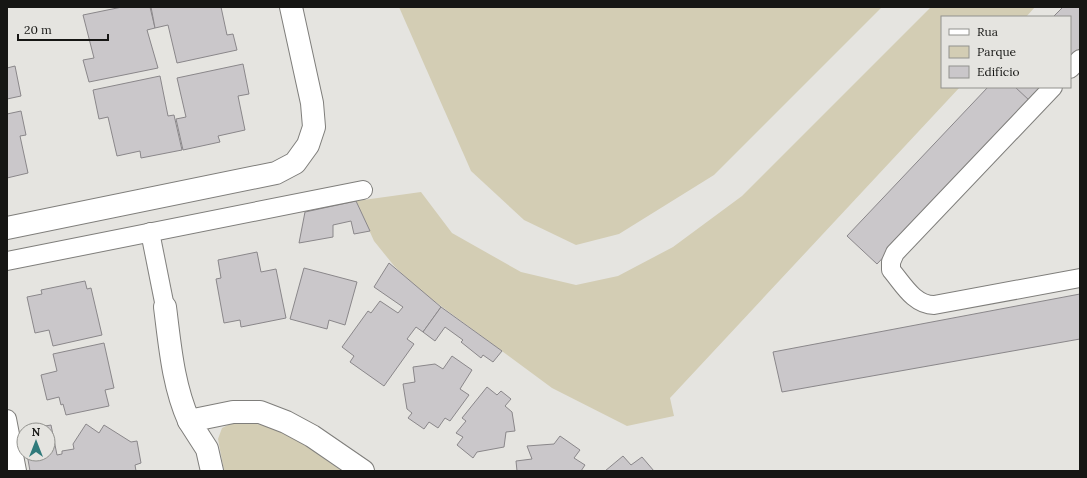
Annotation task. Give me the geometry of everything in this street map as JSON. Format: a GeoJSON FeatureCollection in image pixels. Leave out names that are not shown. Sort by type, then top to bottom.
{"type":"FeatureCollection","features":[{"type":"Feature","properties":{"kind":"street"},"geometry":{"type":"LineString","coordinates":[[7,228],[276,173],[295,163],[308,145],[314,127],[312,103],[291,7]]}},
{"type":"Feature","properties":{"kind":"street"},"geometry":{"type":"LineString","coordinates":[[165,307],[177,386],[182,404],[189,421],[208,449],[212,471]]}},
{"type":"Feature","properties":{"kind":"street"},"geometry":{"type":"LineString","coordinates":[[189,421],[233,412],[260,412],[286,422],[312,436],[363,471]]}},
{"type":"Feature","properties":{"kind":"lane"},"geometry":{"type":"LineString","coordinates":[[1071,68],[1080,59]]}},
{"type":"Feature","properties":{"kind":"lane"},"geometry":{"type":"LineString","coordinates":[[1052,88],[895,253],[891,262],[891,270],[917,301],[926,305],[934,305],[1080,278]]}},
{"type":"Feature","properties":{"kind":"lane"},"geometry":{"type":"LineString","coordinates":[[7,261],[363,190]]}},
{"type":"Feature","properties":{"kind":"lane"},"geometry":{"type":"LineString","coordinates":[[150,232],[165,307]]}},
{"type":"Feature","properties":{"kind":"lane"},"geometry":{"type":"LineString","coordinates":[[7,419],[17,471]]}},
{"type":"Feature","properties":{"kind":"green space"},"geometry":{"type":"Polygon","coordinates":[[[399,7],[882,7],[714,175],[619,234],[576,245],[524,220],[471,171],[399,7]]]}},
{"type":"Feature","properties":{"kind":"green space"},"geometry":{"type":"Polygon","coordinates":[[[931,7],[1035,7],[1027,16],[941,16],[941,88],[959,88],[670,398],[674,416],[627,426],[552,388],[422,292],[395,267],[374,241],[356,201],[421,192],[452,233],[521,272],[576,285],[618,276],[673,247],[742,196],[931,7]]]}},
{"type":"Feature","properties":{"kind":"green space"},"geometry":{"type":"Polygon","coordinates":[[[234,422],[265,426],[279,431],[292,437],[342,471],[224,471],[218,439],[222,428],[234,422]]]}},
{"type":"Feature","properties":{"kind":"building"},"geometry":{"type":"Polygon","coordinates":[[[122,7],[150,7],[155,28],[147,30],[158,68],[89,82],[83,60],[94,58],[83,15],[122,7]]]}},
{"type":"Feature","properties":{"kind":"building"},"geometry":{"type":"Polygon","coordinates":[[[151,7],[221,7],[227,35],[233,34],[237,50],[177,63],[168,25],[155,28],[151,7]]]}},
{"type":"Feature","properties":{"kind":"building"},"geometry":{"type":"Polygon","coordinates":[[[1063,7],[1080,7],[1080,48],[1071,58],[1071,16],[1054,16],[1063,7]]]}},
{"type":"Feature","properties":{"kind":"building"},"geometry":{"type":"Polygon","coordinates":[[[243,64],[249,94],[238,96],[245,130],[218,136],[220,142],[183,150],[176,119],[186,117],[177,78],[243,64]]]}},
{"type":"Feature","properties":{"kind":"building"},"geometry":{"type":"Polygon","coordinates":[[[15,66],[21,96],[7,99],[7,68],[15,66]]]}},
{"type":"Feature","properties":{"kind":"building"},"geometry":{"type":"Polygon","coordinates":[[[160,76],[168,116],[174,115],[182,150],[141,158],[140,151],[117,156],[108,117],[99,119],[93,90],[160,76]]]}},
{"type":"Feature","properties":{"kind":"building"},"geometry":{"type":"Polygon","coordinates":[[[987,88],[1019,88],[1031,100],[877,264],[847,236],[987,88]]]}},
{"type":"Feature","properties":{"kind":"building"},"geometry":{"type":"Polygon","coordinates":[[[1016,88],[1043,88],[1030,101],[1016,88]]]}},
{"type":"Feature","properties":{"kind":"building"},"geometry":{"type":"Polygon","coordinates":[[[21,111],[26,135],[20,136],[28,173],[7,178],[7,114],[21,111]]]}},
{"type":"Feature","properties":{"kind":"building"},"geometry":{"type":"Polygon","coordinates":[[[356,201],[370,231],[354,234],[351,221],[333,225],[333,237],[299,243],[305,212],[356,201]]]}},
{"type":"Feature","properties":{"kind":"building"},"geometry":{"type":"Polygon","coordinates":[[[257,252],[261,272],[276,269],[286,318],[241,327],[240,320],[224,323],[216,279],[221,278],[218,260],[257,252]]]}},
{"type":"Feature","properties":{"kind":"building"},"geometry":{"type":"Polygon","coordinates":[[[389,263],[441,307],[423,332],[416,327],[407,339],[414,344],[384,386],[350,362],[354,356],[342,347],[368,311],[371,313],[380,301],[398,313],[403,307],[374,287],[389,263]]]}},
{"type":"Feature","properties":{"kind":"building"},"geometry":{"type":"Polygon","coordinates":[[[304,268],[357,282],[345,325],[329,320],[327,329],[290,319],[304,268]]]}},
{"type":"Feature","properties":{"kind":"building"},"geometry":{"type":"Polygon","coordinates":[[[85,281],[87,289],[91,288],[102,335],[53,346],[49,330],[35,333],[27,297],[42,294],[41,290],[85,281]]]}},
{"type":"Feature","properties":{"kind":"building"},"geometry":{"type":"Polygon","coordinates":[[[1080,294],[1080,339],[782,392],[773,352],[1080,294]]]}},
{"type":"Feature","properties":{"kind":"building"},"geometry":{"type":"Polygon","coordinates":[[[441,307],[502,351],[493,362],[483,355],[481,358],[461,342],[463,340],[445,327],[435,341],[423,332],[441,307]]]}},
{"type":"Feature","properties":{"kind":"building"},"geometry":{"type":"Polygon","coordinates":[[[104,343],[114,388],[105,390],[109,406],[66,415],[59,397],[47,400],[41,375],[57,371],[53,354],[104,343]]]}},
{"type":"Feature","properties":{"kind":"building"},"geometry":{"type":"Polygon","coordinates":[[[452,356],[472,370],[460,389],[469,395],[450,421],[445,418],[438,428],[429,422],[424,429],[408,418],[412,413],[407,409],[403,384],[415,382],[413,367],[435,364],[443,369],[452,356]]]}},
{"type":"Feature","properties":{"kind":"building"},"geometry":{"type":"Polygon","coordinates":[[[487,387],[497,395],[501,391],[511,399],[505,406],[512,412],[515,431],[506,432],[504,447],[477,452],[473,458],[457,445],[463,437],[456,433],[466,421],[462,418],[487,387]]]}},
{"type":"Feature","properties":{"kind":"building"},"geometry":{"type":"Polygon","coordinates":[[[86,424],[99,433],[104,425],[131,442],[137,441],[141,463],[135,465],[136,471],[30,471],[28,462],[56,462],[56,450],[57,455],[62,454],[62,451],[74,449],[73,444],[86,424]]]}},
{"type":"Feature","properties":{"kind":"building"},"geometry":{"type":"Polygon","coordinates":[[[560,436],[580,450],[574,458],[585,465],[581,471],[517,471],[516,461],[532,459],[527,446],[554,444],[560,436]]]}},
{"type":"Feature","properties":{"kind":"building"},"geometry":{"type":"Polygon","coordinates":[[[623,456],[631,465],[642,457],[654,471],[605,471],[623,456]]]}}]}
